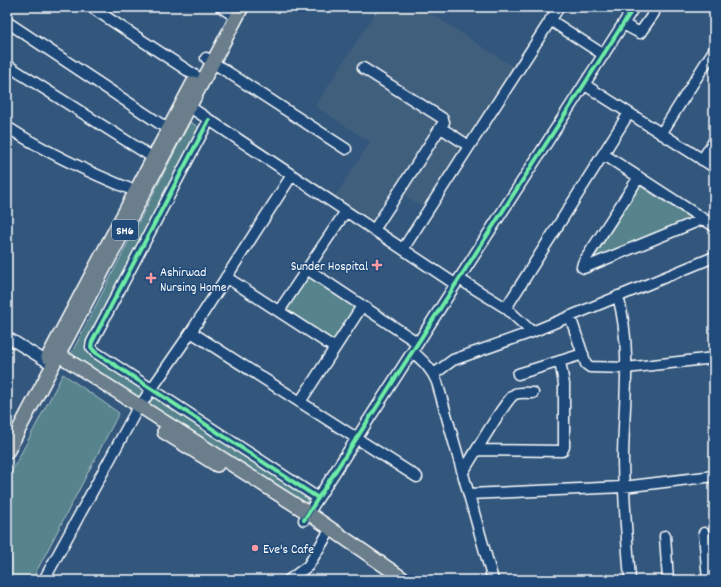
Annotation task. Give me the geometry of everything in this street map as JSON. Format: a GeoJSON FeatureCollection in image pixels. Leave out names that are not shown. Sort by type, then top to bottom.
{"type":"FeatureCollection","features":[{"type":"Feature","properties":{"kind":"main road","name":"SH6"},"geometry":{"type":"LineString","coordinates":[[7,435],[52,356],[186,104],[209,60],[231,8]]}},
{"type":"Feature","properties":{"kind":"main road","name":"SH6"},"geometry":{"type":"LineString","coordinates":[[7,452],[52,356],[152,157],[168,128],[186,104],[196,76],[209,60]]}},
{"type":"Feature","properties":{"kind":"main road"},"geometry":{"type":"LineString","coordinates":[[52,356],[138,409],[405,580]]}},
{"type":"Feature","properties":{"kind":"main road"},"geometry":{"type":"LineString","coordinates":[[306,517],[327,535],[392,580]]}},
{"type":"Feature","properties":{"kind":"street"},"geometry":{"type":"LineString","coordinates":[[91,7],[196,76]]}},
{"type":"Feature","properties":{"kind":"street"},"geometry":{"type":"LineString","coordinates":[[403,249],[559,7]]}},
{"type":"Feature","properties":{"kind":"street"},"geometry":{"type":"LineString","coordinates":[[306,517],[634,7]]}},
{"type":"Feature","properties":{"kind":"street"},"geometry":{"type":"LineString","coordinates":[[623,24],[640,33],[654,13],[654,11],[649,7]]}},
{"type":"Feature","properties":{"kind":"street"},"geometry":{"type":"LineString","coordinates":[[550,20],[604,54]]}},
{"type":"Feature","properties":{"kind":"street"},"geometry":{"type":"LineString","coordinates":[[7,22],[168,128]]}},
{"type":"Feature","properties":{"kind":"street"},"geometry":{"type":"LineString","coordinates":[[661,134],[714,50]]}},
{"type":"Feature","properties":{"kind":"street"},"geometry":{"type":"LineString","coordinates":[[209,60],[346,149]]}},
{"type":"Feature","properties":{"kind":"street"},"geometry":{"type":"LineString","coordinates":[[7,65],[152,157]]}},
{"type":"Feature","properties":{"kind":"street"},"geometry":{"type":"LineString","coordinates":[[364,68],[442,118],[444,122],[374,230]]}},
{"type":"Feature","properties":{"kind":"street"},"geometry":{"type":"LineString","coordinates":[[585,85],[714,167]]}},
{"type":"Feature","properties":{"kind":"street"},"geometry":{"type":"LineString","coordinates":[[186,104],[403,249],[506,308],[532,332]]}},
{"type":"Feature","properties":{"kind":"street"},"geometry":{"type":"LineString","coordinates":[[506,308],[630,113]]}},
{"type":"Feature","properties":{"kind":"street"},"geometry":{"type":"LineString","coordinates":[[209,120],[91,347],[95,352],[318,498]]}},
{"type":"Feature","properties":{"kind":"street"},"geometry":{"type":"LineString","coordinates":[[7,127],[71,164],[96,176],[135,191]]}},
{"type":"Feature","properties":{"kind":"street"},"geometry":{"type":"LineString","coordinates":[[441,128],[469,146]]}},
{"type":"Feature","properties":{"kind":"street"},"geometry":{"type":"LineString","coordinates":[[702,160],[714,141]]}},
{"type":"Feature","properties":{"kind":"street"},"geometry":{"type":"LineString","coordinates":[[604,154],[714,226]]}},
{"type":"Feature","properties":{"kind":"street"},"geometry":{"type":"LineString","coordinates":[[44,580],[138,409],[292,175]]}},
{"type":"Feature","properties":{"kind":"street"},"geometry":{"type":"LineString","coordinates":[[639,178],[583,263],[582,265],[584,268],[703,219]]}},
{"type":"Feature","properties":{"kind":"street"},"geometry":{"type":"LineString","coordinates":[[279,311],[346,211]]}},
{"type":"Feature","properties":{"kind":"street"},"geometry":{"type":"LineString","coordinates":[[434,374],[453,360],[532,332],[714,257]]}},
{"type":"Feature","properties":{"kind":"street"},"geometry":{"type":"LineString","coordinates":[[307,269],[362,306],[415,347],[423,361],[434,374],[493,580]]}},
{"type":"Feature","properties":{"kind":"street"},"geometry":{"type":"LineString","coordinates":[[226,277],[335,348]]}},
{"type":"Feature","properties":{"kind":"street"},"geometry":{"type":"LineString","coordinates":[[618,296],[624,316],[626,368],[623,487],[630,580]]}},
{"type":"Feature","properties":{"kind":"street"},"geometry":{"type":"LineString","coordinates":[[300,402],[362,306]]}},
{"type":"Feature","properties":{"kind":"street"},"geometry":{"type":"LineString","coordinates":[[570,316],[586,364],[590,367],[626,368],[714,358]]}},
{"type":"Feature","properties":{"kind":"street"},"geometry":{"type":"LineString","coordinates":[[190,332],[416,477]]}},
{"type":"Feature","properties":{"kind":"street"},"geometry":{"type":"LineString","coordinates":[[7,337],[52,356]]}},
{"type":"Feature","properties":{"kind":"street"},"geometry":{"type":"LineString","coordinates":[[518,374],[583,354]]}},
{"type":"Feature","properties":{"kind":"street"},"geometry":{"type":"LineString","coordinates":[[477,450],[562,452],[564,447],[564,384],[560,361]]}},
{"type":"Feature","properties":{"kind":"street"},"geometry":{"type":"LineString","coordinates":[[463,472],[502,408],[510,398],[517,393],[533,393]]}},
{"type":"Feature","properties":{"kind":"street"},"geometry":{"type":"LineString","coordinates":[[469,494],[623,487],[714,476]]}},
{"type":"Feature","properties":{"kind":"street"},"geometry":{"type":"LineString","coordinates":[[704,533],[708,580]]}},
{"type":"Feature","properties":{"kind":"street"},"geometry":{"type":"LineString","coordinates":[[290,580],[308,566],[327,535]]}},
{"type":"Feature","properties":{"kind":"street"},"geometry":{"type":"LineString","coordinates":[[665,536],[668,580]]}},
{"type":"Feature","properties":{"kind":"shaded area"},"geometry":{"type":"Polygon","coordinates":[[[379,7],[421,7],[514,67],[423,207],[401,194],[381,226],[335,196],[370,142],[315,106],[379,7]]]}},
{"type":"Feature","properties":{"kind":"green space"},"geometry":{"type":"Polygon","coordinates":[[[190,122],[206,131],[90,352],[149,390],[142,401],[71,354],[190,122]]]}},
{"type":"Feature","properties":{"kind":"green space"},"geometry":{"type":"Polygon","coordinates":[[[640,186],[690,218],[592,261],[640,186]]]}},
{"type":"Feature","properties":{"kind":"green space"},"geometry":{"type":"Polygon","coordinates":[[[309,275],[357,306],[333,342],[286,311],[309,275]]]}},
{"type":"Feature","properties":{"kind":"green space"},"geometry":{"type":"Polygon","coordinates":[[[63,374],[119,413],[32,580],[7,580],[7,480],[63,374]]]}},
{"type":"Feature","properties":{"kind":"green space"},"geometry":{"type":"Polygon","coordinates":[[[155,394],[310,497],[305,505],[148,405],[155,394]]]}},
{"type":"Feature","properties":{"kind":"cycle path"},"geometry":{"type":"LineString","coordinates":[[304,520],[634,7]]}},
{"type":"Feature","properties":{"kind":"cycle path"},"geometry":{"type":"LineString","coordinates":[[209,120],[92,342],[91,347],[95,352],[318,498]]}},
{"type":"Feature","properties":{"kind":"place","name":"Sunder Hospital"},"geometry":{"type":"Point","coordinates":[377,265]}},
{"type":"Feature","properties":{"kind":"place","name":"Ashirwad Nursing Home"},"geometry":{"type":"Point","coordinates":[151,278]}},
{"type":"Feature","properties":{"kind":"place","name":"Eve's Cafe"},"geometry":{"type":"Point","coordinates":[255,548]}}]}
